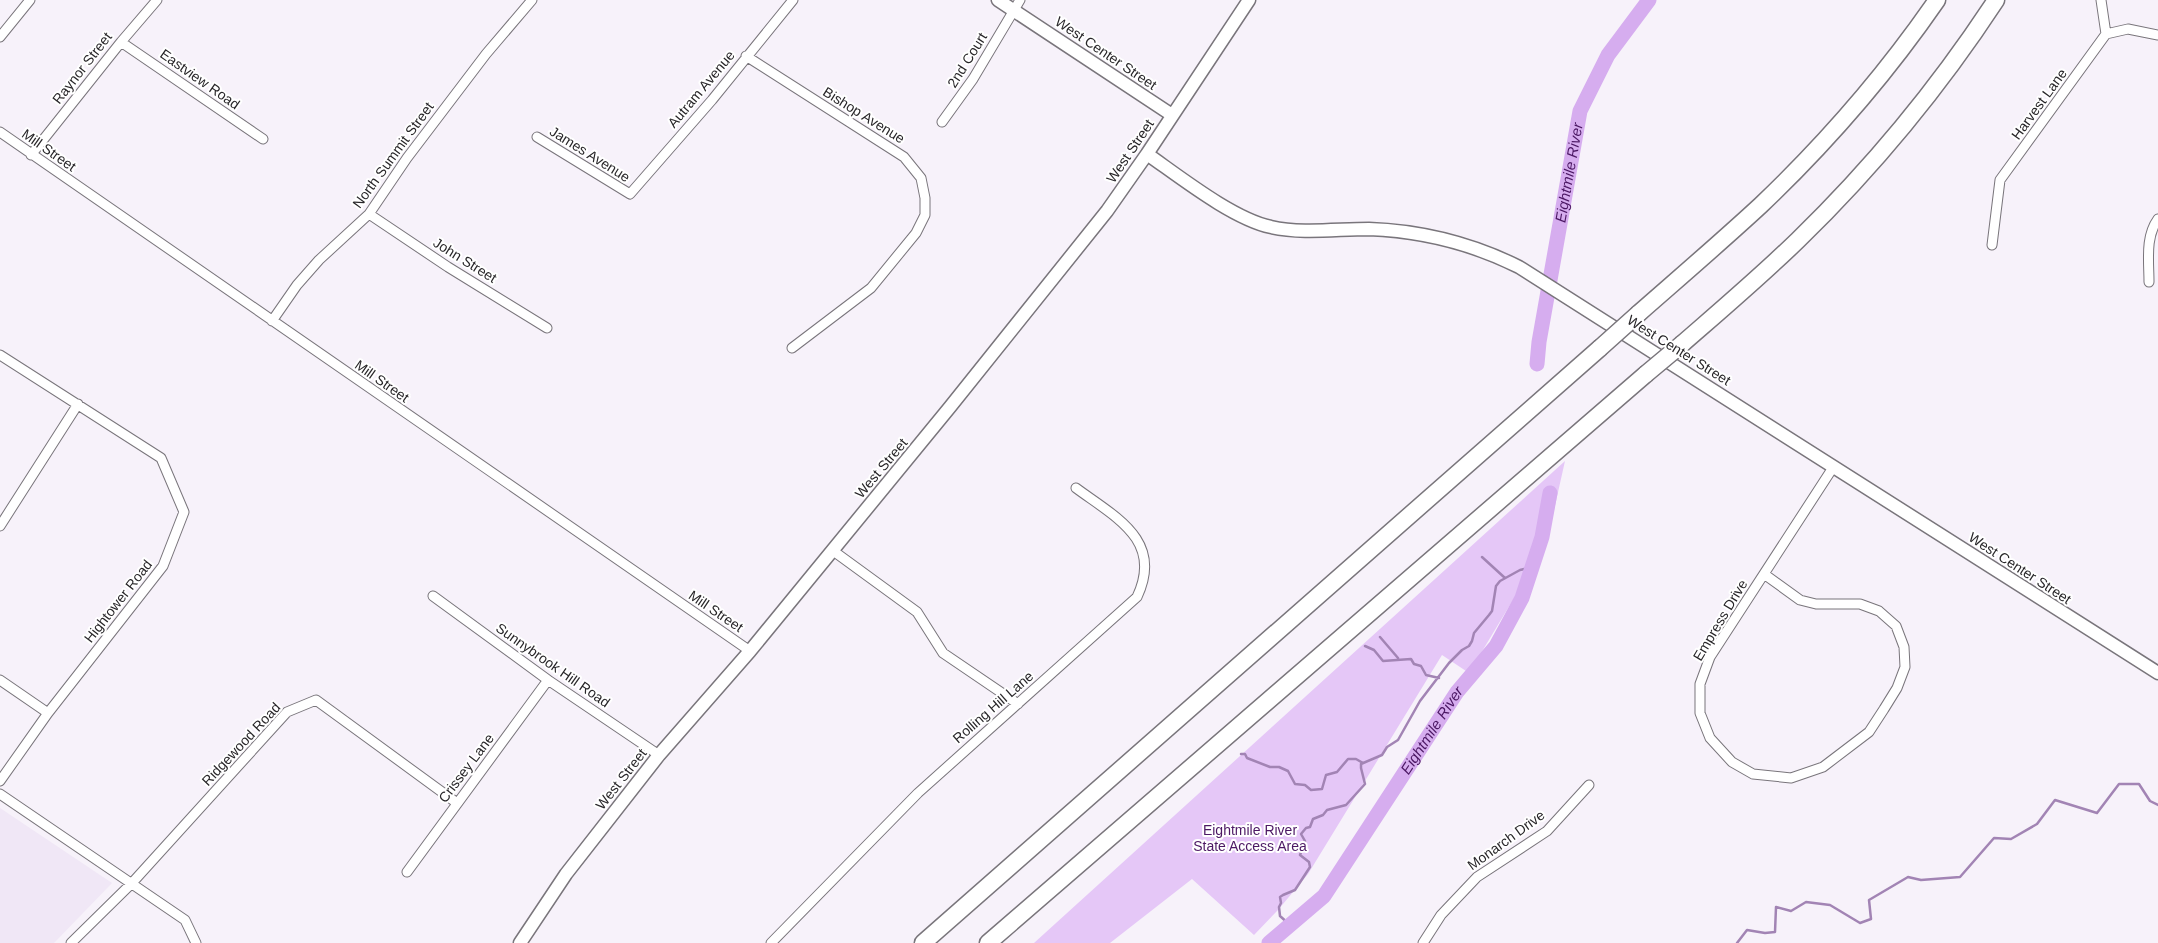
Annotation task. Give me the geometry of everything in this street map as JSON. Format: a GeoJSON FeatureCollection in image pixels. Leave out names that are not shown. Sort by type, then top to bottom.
{"type":"FeatureCollection","features":[{"type":"Feature","properties":{"kind":"highway"},"geometry":{"type":"LineString","coordinates":[[924,943],[1728,235],[1789,177],[1875,82],[1937,0]]}},
{"type":"Feature","properties":{"kind":"highway"},"geometry":{"type":"LineString","coordinates":[[988,943],[1682,344],[1797,241],[1858,178],[1942,77],[1996,0]]}},
{"type":"Feature","properties":{"kind":"street"},"geometry":{"type":"LineString","coordinates":[[0,38],[30,0]]}},
{"type":"Feature","properties":{"kind":"street","name":"Raynor Street"},"geometry":{"type":"LineString","coordinates":[[31,155],[157,0]]}},
{"type":"Feature","properties":{"kind":"street","name":"North Summit Street"},"geometry":{"type":"LineString","coordinates":[[272,321],[297,285],[319,260],[369,214],[407,158],[486,54],[532,0]]}},
{"type":"Feature","properties":{"kind":"street","name":"Autram Avenue"},"geometry":{"type":"LineString","coordinates":[[630,194],[712,100],[746,56],[794,0]]}},
{"type":"Feature","properties":{"kind":"street","name":"West Center Street"},"geometry":{"type":"LineString","coordinates":[[998,0],[1017,5],[1172,115]]}},
{"type":"Feature","properties":{"kind":"street","name":"West Street"},"geometry":{"type":"LineString","coordinates":[[520,943],[566,874],[659,755],[750,651],[1107,211],[1249,0]]}},
{"type":"Feature","properties":{"kind":"street"},"geometry":{"type":"LineString","coordinates":[[2101,0],[2106,34],[2128,29],[2158,34]]}},
{"type":"Feature","properties":{"kind":"street","name":"2nd Court"},"geometry":{"type":"LineString","coordinates":[[942,122],[973,79],[1017,5]]}},
{"type":"Feature","properties":{"kind":"street","name":"Harvest Lane"},"geometry":{"type":"LineString","coordinates":[[1992,244],[2000,180],[2106,34]]}},
{"type":"Feature","properties":{"kind":"street","name":"Eastview Road"},"geometry":{"type":"LineString","coordinates":[[121,42],[263,139]]}},
{"type":"Feature","properties":{"kind":"street","name":"Bishop Avenue"},"geometry":{"type":"LineString","coordinates":[[746,56],[904,156],[921,178],[925,198],[925,215],[916,233],[871,288],[792,348]]}},
{"type":"Feature","properties":{"kind":"street","name":"Mill Street"},"geometry":{"type":"LineString","coordinates":[[0,132],[750,651]]}},
{"type":"Feature","properties":{"kind":"street","name":"James Avenue"},"geometry":{"type":"LineString","coordinates":[[537,136],[630,194]]}},
{"type":"Feature","properties":{"kind":"street","name":"West Center Street"},"geometry":{"type":"LineString","coordinates":[[1147,154],[1230,210],[1270,227],[1293,229],[1370,229],[1423,234],[1473,246],[1497,256],[1540,279],[2093,634],[2158,673]]}},
{"type":"Feature","properties":{"kind":"street","name":"John Street"},"geometry":{"type":"LineString","coordinates":[[369,214],[448,267],[547,328]]}},
{"type":"Feature","properties":{"kind":"street"},"geometry":{"type":"LineString","coordinates":[[2149,282],[2148,244],[2158,219]]}},
{"type":"Feature","properties":{"kind":"street","name":"Hightower Road"},"geometry":{"type":"LineString","coordinates":[[0,355],[161,458],[184,512],[163,566],[48,712],[0,780]]}},
{"type":"Feature","properties":{"kind":"street"},"geometry":{"type":"LineString","coordinates":[[0,526],[78,404]]}},
{"type":"Feature","properties":{"kind":"street","name":"Empress Drive"},"geometry":{"type":"LineString","coordinates":[[1764,574],[1800,600],[1816,604],[1860,604],[1879,611],[1896,626],[1904,647],[1904,667],[1897,688],[1869,732],[1823,767],[1791,778],[1753,774],[1732,762],[1710,738],[1700,713],[1700,684],[1710,657],[1834,466]]}},
{"type":"Feature","properties":{"kind":"street","name":"Rolling Hill Lane"},"geometry":{"type":"LineString","coordinates":[[772,943],[918,793],[1137,597],[1143,586],[1145,561],[1142,547],[1135,534],[1125,524],[1076,488]]}},
{"type":"Feature","properties":{"kind":"street"},"geometry":{"type":"LineString","coordinates":[[832,550],[918,612],[942,653],[1018,704]]}},
{"type":"Feature","properties":{"kind":"street","name":"Sunnybrook Hill Road"},"geometry":{"type":"LineString","coordinates":[[433,596],[548,680],[659,755]]}},
{"type":"Feature","properties":{"kind":"street"},"geometry":{"type":"LineString","coordinates":[[0,680],[48,712]]}},
{"type":"Feature","properties":{"kind":"street","name":"Crissey Lane"},"geometry":{"type":"LineString","coordinates":[[407,872],[548,680]]}},
{"type":"Feature","properties":{"kind":"street","name":"Ridgewood Road"},"geometry":{"type":"LineString","coordinates":[[71,943],[132,883],[287,712],[316,700],[457,803]]}},
{"type":"Feature","properties":{"kind":"street","name":"Monarch Drive"},"geometry":{"type":"LineString","coordinates":[[1423,943],[1441,915],[1471,883],[1546,831],[1589,785]]}},
{"type":"Feature","properties":{"kind":"street"},"geometry":{"type":"LineString","coordinates":[[0,794],[185,920],[196,943]]}},
{"type":"Feature","properties":{"kind":"shaded area"},"geometry":{"type":"Polygon","coordinates":[[[0,808],[112,883],[54,943],[0,943],[0,808]]]}},
{"type":"Feature","properties":{"kind":"green space","name":"Eightmile River State Access Area"},"geometry":{"type":"Polygon","coordinates":[[[1565,461],[1550,528],[1531,570],[1469,673],[1442,655],[1308,874],[1254,935],[1192,879],[1110,943],[1034,943],[1565,461]]]}},
{"type":"Feature","properties":{"kind":"waterway","name":"Eightmile River"},"geometry":{"type":"LineString","coordinates":[[1537,364],[1539,342],[1580,111],[1608,55],[1649,0]]}},
{"type":"Feature","properties":{"kind":"waterway","name":"Eightmile River"},"geometry":{"type":"LineString","coordinates":[[1269,943],[1324,896],[1457,692],[1496,646],[1522,598],[1542,537],[1550,493]]}},
{"type":"Feature","properties":{"kind":"waterway"},"geometry":{"type":"LineString","coordinates":[[1482,557],[1505,578]]}},
{"type":"Feature","properties":{"kind":"waterway"},"geometry":{"type":"LineString","coordinates":[[1290,925],[1280,916],[1280,897],[1295,890],[1310,867],[1309,862],[1300,855],[1305,841],[1301,834],[1306,828],[1310,827],[1313,819],[1323,815],[1327,810],[1346,805],[1365,784],[1361,764],[1382,755],[1387,747],[1398,740],[1420,701],[1449,663],[1469,646],[1474,633],[1492,611],[1496,586],[1500,581],[1520,570],[1533,567]]}},
{"type":"Feature","properties":{"kind":"waterway"},"geometry":{"type":"LineString","coordinates":[[1380,637],[1398,658]]}},
{"type":"Feature","properties":{"kind":"waterway"},"geometry":{"type":"LineString","coordinates":[[1365,646],[1374,650],[1383,661],[1411,659],[1414,664],[1421,666],[1426,675],[1439,678]]}},
{"type":"Feature","properties":{"kind":"waterway"},"geometry":{"type":"LineString","coordinates":[[1241,754],[1245,754],[1247,758],[1270,767],[1279,767],[1288,771],[1295,784],[1305,785],[1311,790],[1322,789],[1326,775],[1337,772],[1348,759],[1356,759],[1363,763]]}},
{"type":"Feature","properties":{"kind":"waterway"},"geometry":{"type":"LineString","coordinates":[[1737,943],[1747,930],[1765,933],[1775,932],[1776,907],[1791,911],[1806,902],[1830,905],[1860,923],[1871,919],[1869,900],[1908,877],[1921,880],[1960,877],[1994,838],[2011,839],[2037,824],[2055,800],[2097,813],[2119,784],[2139,784],[2150,801],[2158,805]]}}]}
